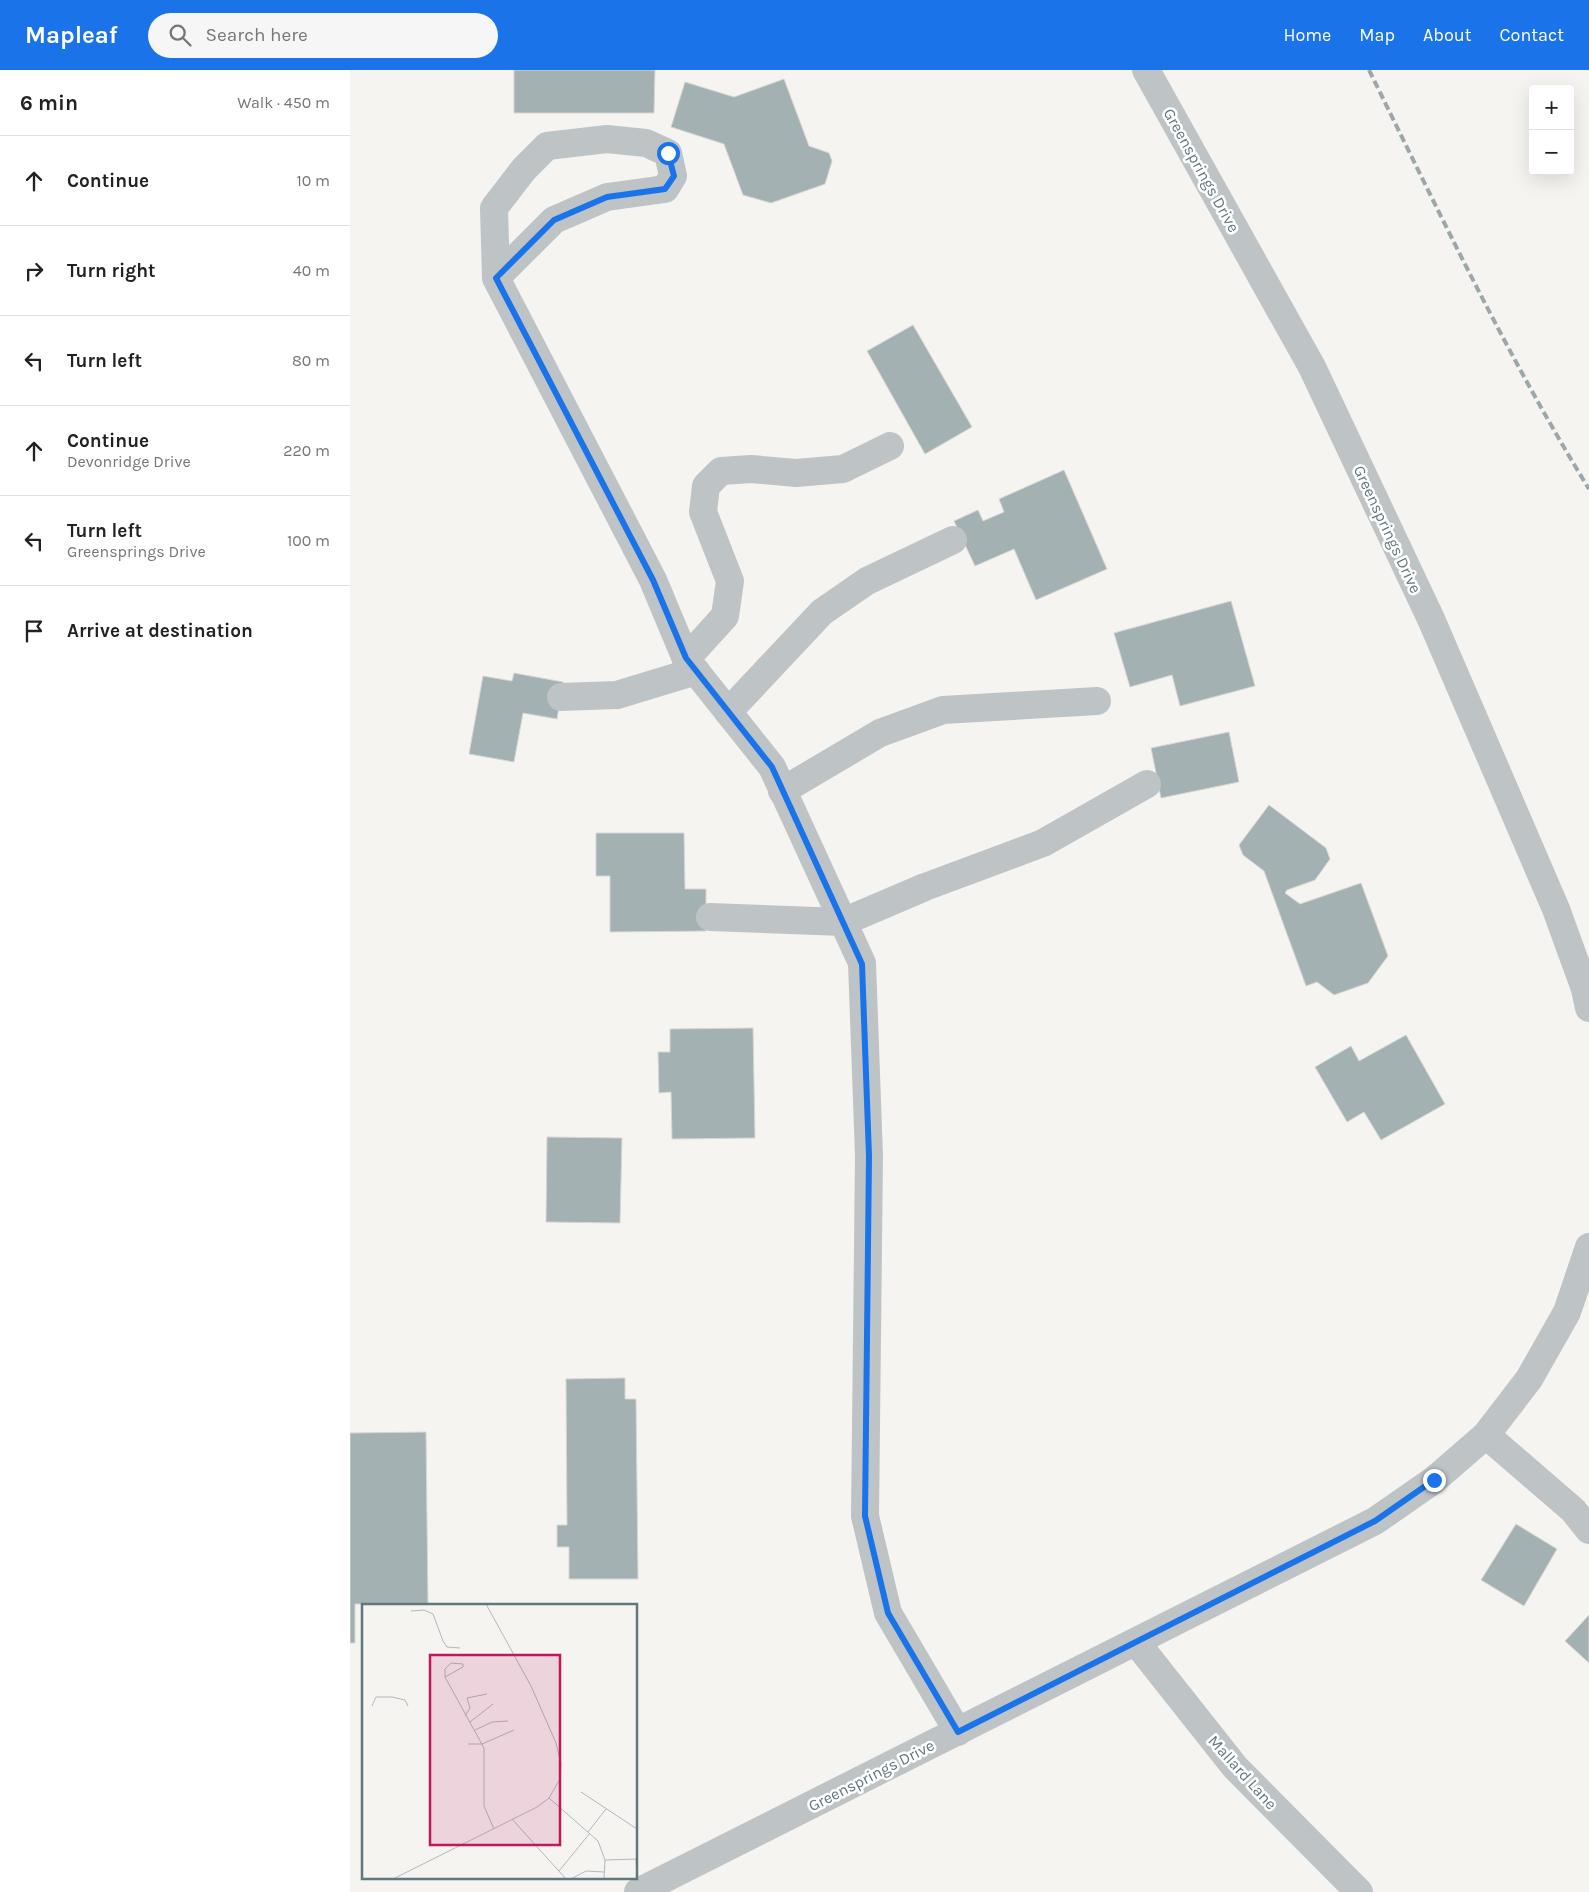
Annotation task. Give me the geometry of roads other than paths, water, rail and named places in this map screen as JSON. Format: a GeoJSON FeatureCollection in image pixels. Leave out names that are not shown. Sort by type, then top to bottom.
{"type":"FeatureCollection","features":[{"type":"Feature","properties":{"kind":"street","name":"Greensprings Drive"},"geometry":{"type":"LineString","coordinates":[[1146,70],[1312,367],[1414,583],[1556,909],[1585,989],[1589,1008]]}},
{"type":"Feature","properties":{"kind":"street"},"geometry":{"type":"LineString","coordinates":[[496,278],[554,220],[607,197],[665,189],[674,176],[668,153],[646,143],[607,138],[548,146],[524,169],[494,208],[496,278],[653,580],[691,665],[772,767],[862,964],[869,1156],[865,1516],[888,1613],[958,1732]]}},
{"type":"Feature","properties":{"kind":"street"},"geometry":{"type":"LineString","coordinates":[[561,697],[617,695],[691,665],[725,616],[730,581],[703,512],[706,486],[721,471],[751,469],[796,473],[843,469],[890,446]]}},
{"type":"Feature","properties":{"kind":"street"},"geometry":{"type":"LineString","coordinates":[[728,712],[822,612],[867,581],[953,540]]}},
{"type":"Feature","properties":{"kind":"street"},"geometry":{"type":"LineString","coordinates":[[782,790],[880,733],[943,710],[1097,701]]}},
{"type":"Feature","properties":{"kind":"street"},"geometry":{"type":"LineString","coordinates":[[710,917],[843,922],[925,887],[1043,842],[1147,784]]}},
{"type":"Feature","properties":{"kind":"street","name":"Greensprings Drive"},"geometry":{"type":"LineString","coordinates":[[638,1892],[1375,1521],[1434,1480],[1486,1435],[1529,1380],[1566,1312],[1589,1247]]}},
{"type":"Feature","properties":{"kind":"street"},"geometry":{"type":"LineString","coordinates":[[1486,1435],[1573,1510],[1589,1530]]}},
{"type":"Feature","properties":{"kind":"street","name":"Mallard Lane"},"geometry":{"type":"LineString","coordinates":[[1136,1642],[1235,1767],[1359,1892]]}},
{"type":"Feature","properties":{"kind":"railway"},"geometry":{"type":"LineString","coordinates":[[1369,70],[1501,335],[1589,489]]}}]}
